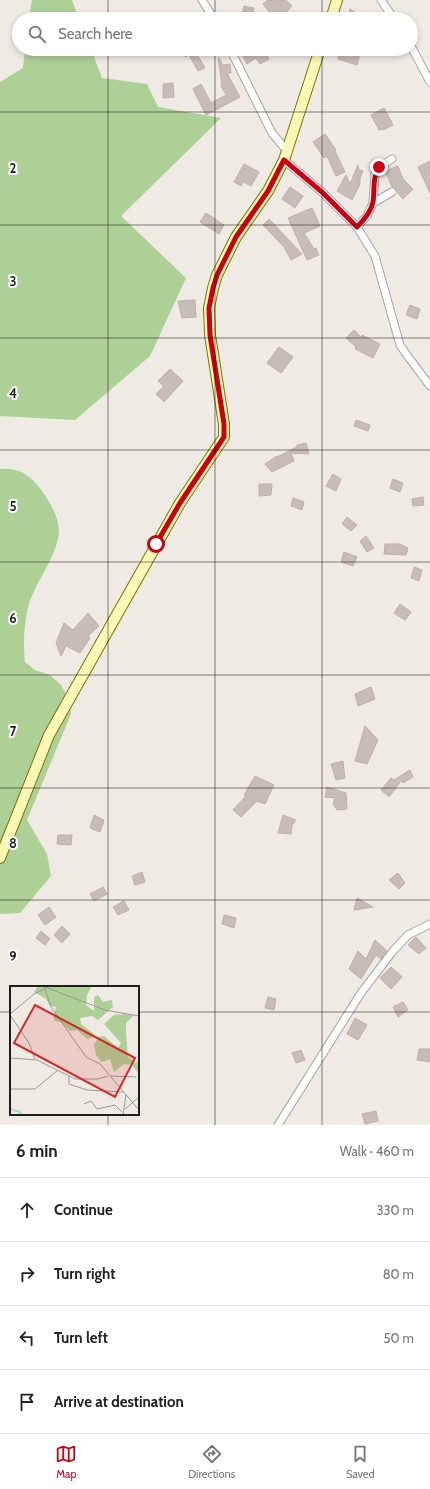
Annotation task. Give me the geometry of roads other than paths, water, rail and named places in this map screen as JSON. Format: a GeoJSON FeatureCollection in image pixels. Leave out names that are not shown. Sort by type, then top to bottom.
{"type":"FeatureCollection","features":[{"type":"Feature","properties":{"kind":"main road"},"geometry":{"type":"LineString","coordinates":[[333,12],[337,0]]}},
{"type":"Feature","properties":{"kind":"main road"},"geometry":{"type":"LineString","coordinates":[[0,858],[49,735],[180,503],[224,437],[224,424],[210,335],[209,308],[213,288],[217,275],[236,237],[268,191],[286,156],[318,56]]}},
{"type":"Feature","properties":{"kind":"street"},"geometry":{"type":"LineString","coordinates":[[202,0],[210,12]]}},
{"type":"Feature","properties":{"kind":"street"},"geometry":{"type":"LineString","coordinates":[[380,0],[389,12]]}},
{"type":"Feature","properties":{"kind":"street"},"geometry":{"type":"LineString","coordinates":[[234,56],[272,133],[286,156],[357,227],[375,256],[400,345],[430,386]]}},
{"type":"Feature","properties":{"kind":"street"},"geometry":{"type":"LineString","coordinates":[[416,56],[430,82]]}},
{"type":"Feature","properties":{"kind":"street"},"geometry":{"type":"LineString","coordinates":[[357,227],[367,216],[373,203],[375,174],[379,167],[392,159]]}},
{"type":"Feature","properties":{"kind":"street"},"geometry":{"type":"LineString","coordinates":[[373,203],[392,192]]}},
{"type":"Feature","properties":{"kind":"street"},"geometry":{"type":"LineString","coordinates":[[278,1125],[361,993],[393,951],[408,935],[430,924]]}}]}
